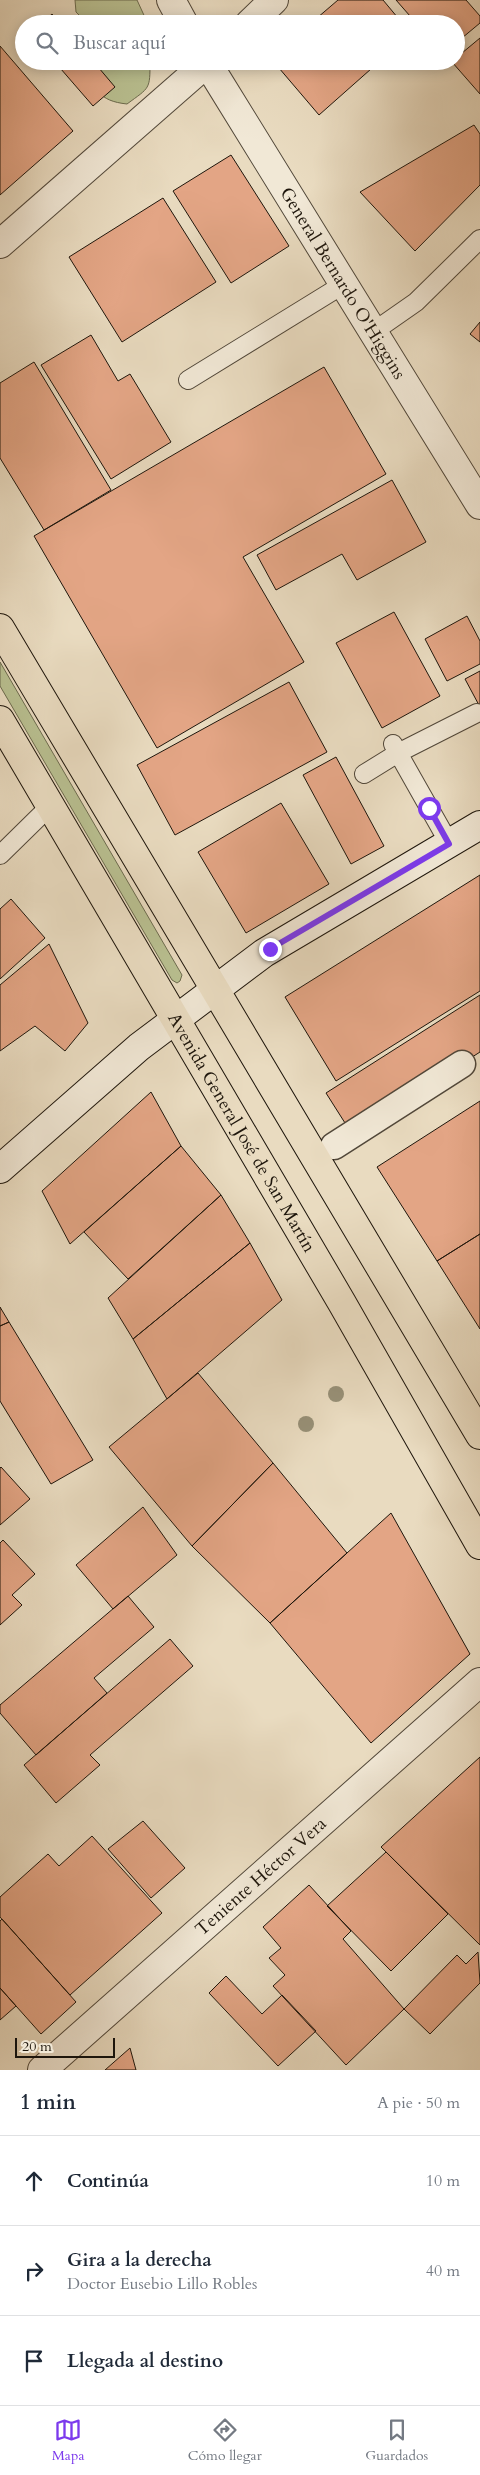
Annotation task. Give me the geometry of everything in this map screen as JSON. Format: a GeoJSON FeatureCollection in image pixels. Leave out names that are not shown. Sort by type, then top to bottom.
{"type":"FeatureCollection","features":[{"type":"Feature","properties":{"kind":"highway"},"geometry":{"type":"LineString","coordinates":[[0,628],[216,988],[480,1435]]}},
{"type":"Feature","properties":{"kind":"highway","name":"Avenida General José de San Martín"},"geometry":{"type":"LineString","coordinates":[[0,720],[342,1303],[480,1545]]}},
{"type":"Feature","properties":{"kind":"street"},"geometry":{"type":"LineString","coordinates":[[171,0],[179,15]]}},
{"type":"Feature","properties":{"kind":"street"},"geometry":{"type":"LineString","coordinates":[[258,15],[274,0]]}},
{"type":"Feature","properties":{"kind":"street"},"geometry":{"type":"LineString","coordinates":[[0,244],[198,70]]}},
{"type":"Feature","properties":{"kind":"street","name":"General Bernardo O'Higgins"},"geometry":{"type":"LineString","coordinates":[[212,70],[480,506]]}},
{"type":"Feature","properties":{"kind":"street"},"geometry":{"type":"LineString","coordinates":[[0,1169],[138,1047],[264,953],[480,825]]}},
{"type":"Feature","properties":{"kind":"street"},"geometry":{"type":"LineString","coordinates":[[334,1146],[462,1064]]}},
{"type":"Feature","properties":{"kind":"street","name":"Teniente Héctor Vera"},"geometry":{"type":"LineString","coordinates":[[42,2070],[480,1682]]}},
{"type":"Feature","properties":{"kind":"lane"},"geometry":{"type":"LineString","coordinates":[[373,332],[416,302],[480,240]]}},
{"type":"Feature","properties":{"kind":"lane"},"geometry":{"type":"LineString","coordinates":[[188,380],[344,284]]}},
{"type":"Feature","properties":{"kind":"lane"},"geometry":{"type":"LineString","coordinates":[[364,774],[395,748],[477,713]]}},
{"type":"Feature","properties":{"kind":"lane"},"geometry":{"type":"LineString","coordinates":[[395,748],[449,844]]}},
{"type":"Feature","properties":{"kind":"lane"},"geometry":{"type":"LineString","coordinates":[[0,855],[50,806]]}},
{"type":"Feature","properties":{"kind":"green space"},"geometry":{"type":"Polygon","coordinates":[[[75,0],[137,0],[144,15],[79,15],[76,12],[75,0]]]}},
{"type":"Feature","properties":{"kind":"green space"},"geometry":{"type":"Polygon","coordinates":[[[150,70],[150,78],[144,91],[127,104],[110,100],[99,92],[95,79],[96,71],[150,70]]]}},
{"type":"Feature","properties":{"kind":"green space"},"geometry":{"type":"Polygon","coordinates":[[[0,662],[182,975],[177,983],[172,980],[0,686],[0,662]]]}},
{"type":"Feature","properties":{"kind":"building"},"geometry":{"type":"Polygon","coordinates":[[[338,0],[383,0],[396,15],[320,15],[338,0]]]}},
{"type":"Feature","properties":{"kind":"building"},"geometry":{"type":"Polygon","coordinates":[[[396,0],[466,0],[480,16],[480,23],[465,36],[465,15],[409,15],[396,0]]]}},
{"type":"Feature","properties":{"kind":"building"},"geometry":{"type":"Polygon","coordinates":[[[480,38],[480,94],[459,70],[465,70],[465,50],[480,38]]]}},
{"type":"Feature","properties":{"kind":"building"},"geometry":{"type":"Polygon","coordinates":[[[0,46],[15,63],[15,70],[21,70],[73,131],[0,195],[0,46]]]}},
{"type":"Feature","properties":{"kind":"building"},"geometry":{"type":"Polygon","coordinates":[[[62,70],[101,70],[115,87],[93,106],[62,70]]]}},
{"type":"Feature","properties":{"kind":"building"},"geometry":{"type":"Polygon","coordinates":[[[281,70],[370,70],[319,115],[281,70]]]}},
{"type":"Feature","properties":{"kind":"building"},"geometry":{"type":"Polygon","coordinates":[[[474,125],[480,134],[480,185],[415,251],[360,192],[474,125]]]}},
{"type":"Feature","properties":{"kind":"building"},"geometry":{"type":"Polygon","coordinates":[[[231,155],[289,246],[231,283],[173,191],[231,155]]]}},
{"type":"Feature","properties":{"kind":"building"},"geometry":{"type":"Polygon","coordinates":[[[163,198],[216,282],[122,342],[69,257],[163,198]]]}},
{"type":"Feature","properties":{"kind":"building"},"geometry":{"type":"Polygon","coordinates":[[[480,322],[480,342],[470,334],[480,322]]]}},
{"type":"Feature","properties":{"kind":"building"},"geometry":{"type":"Polygon","coordinates":[[[91,335],[118,381],[130,374],[171,442],[111,479],[41,365],[91,335]]]}},
{"type":"Feature","properties":{"kind":"building"},"geometry":{"type":"Polygon","coordinates":[[[34,362],[111,490],[44,530],[0,458],[0,383],[34,362]]]}},
{"type":"Feature","properties":{"kind":"building"},"geometry":{"type":"Polygon","coordinates":[[[324,367],[386,474],[243,557],[304,662],[157,748],[34,536],[324,367]]]}},
{"type":"Feature","properties":{"kind":"building"},"geometry":{"type":"Polygon","coordinates":[[[392,480],[426,542],[357,580],[342,554],[276,590],[257,555],[392,480]]]}},
{"type":"Feature","properties":{"kind":"building"},"geometry":{"type":"Polygon","coordinates":[[[394,612],[440,696],[382,728],[336,643],[394,612]]]}},
{"type":"Feature","properties":{"kind":"building"},"geometry":{"type":"Polygon","coordinates":[[[467,616],[480,641],[480,664],[447,681],[425,639],[467,616]]]}},
{"type":"Feature","properties":{"kind":"building"},"geometry":{"type":"Polygon","coordinates":[[[480,671],[480,707],[465,679],[480,671]]]}},
{"type":"Feature","properties":{"kind":"building"},"geometry":{"type":"Polygon","coordinates":[[[289,682],[327,752],[175,835],[137,765],[289,682]]]}},
{"type":"Feature","properties":{"kind":"building"},"geometry":{"type":"Polygon","coordinates":[[[336,757],[384,846],[351,864],[303,775],[336,757]]]}},
{"type":"Feature","properties":{"kind":"building"},"geometry":{"type":"Polygon","coordinates":[[[281,803],[329,884],[246,933],[198,852],[281,803]]]}},
{"type":"Feature","properties":{"kind":"building"},"geometry":{"type":"Polygon","coordinates":[[[480,875],[480,991],[336,1081],[285,997],[480,875]]]}},
{"type":"Feature","properties":{"kind":"building"},"geometry":{"type":"Polygon","coordinates":[[[11,899],[45,938],[0,979],[0,909],[11,899]]]}},
{"type":"Feature","properties":{"kind":"building"},"geometry":{"type":"Polygon","coordinates":[[[49,944],[88,1023],[65,1051],[35,1026],[0,1051],[0,985],[49,944]]]}},
{"type":"Feature","properties":{"kind":"building"},"geometry":{"type":"Polygon","coordinates":[[[480,995],[480,1052],[352,1134],[326,1093],[480,995]]]}},
{"type":"Feature","properties":{"kind":"building"},"geometry":{"type":"Polygon","coordinates":[[[151,1092],[181,1146],[70,1244],[42,1191],[151,1092]]]}},
{"type":"Feature","properties":{"kind":"building"},"geometry":{"type":"Polygon","coordinates":[[[480,1101],[480,1234],[437,1261],[377,1167],[480,1101]]]}},
{"type":"Feature","properties":{"kind":"building"},"geometry":{"type":"Polygon","coordinates":[[[181,1146],[221,1195],[128,1279],[84,1232],[181,1146]]]}},
{"type":"Feature","properties":{"kind":"building"},"geometry":{"type":"Polygon","coordinates":[[[221,1195],[250,1243],[133,1339],[108,1298],[221,1195]]]}},
{"type":"Feature","properties":{"kind":"building"},"geometry":{"type":"Polygon","coordinates":[[[480,1234],[480,1329],[437,1261],[480,1234]]]}},
{"type":"Feature","properties":{"kind":"building"},"geometry":{"type":"Polygon","coordinates":[[[250,1243],[282,1300],[167,1399],[133,1339],[250,1243]]]}},
{"type":"Feature","properties":{"kind":"building"},"geometry":{"type":"Polygon","coordinates":[[[0,1307],[9,1322],[0,1326],[0,1307]]]}},
{"type":"Feature","properties":{"kind":"building"},"geometry":{"type":"Polygon","coordinates":[[[9,1322],[93,1460],[51,1484],[0,1401],[0,1326],[9,1322]]]}},
{"type":"Feature","properties":{"kind":"building"},"geometry":{"type":"Polygon","coordinates":[[[198,1373],[273,1463],[192,1546],[109,1447],[198,1373]]]}},
{"type":"Feature","properties":{"kind":"building"},"geometry":{"type":"Polygon","coordinates":[[[273,1463],[347,1553],[270,1623],[192,1546],[273,1463]]]}},
{"type":"Feature","properties":{"kind":"building"},"geometry":{"type":"Polygon","coordinates":[[[0,1468],[30,1499],[0,1525],[0,1468]]]}},
{"type":"Feature","properties":{"kind":"building"},"geometry":{"type":"Polygon","coordinates":[[[143,1507],[177,1555],[113,1609],[76,1565],[143,1507]]]}},
{"type":"Feature","properties":{"kind":"building"},"geometry":{"type":"Polygon","coordinates":[[[391,1513],[470,1654],[371,1743],[270,1623],[391,1513]]]}},
{"type":"Feature","properties":{"kind":"building"},"geometry":{"type":"Polygon","coordinates":[[[3,1540],[35,1574],[12,1595],[22,1605],[0,1625],[0,1543],[3,1540]]]}},
{"type":"Feature","properties":{"kind":"building"},"geometry":{"type":"Polygon","coordinates":[[[128,1596],[154,1627],[94,1678],[107,1693],[36,1755],[0,1713],[0,1705],[128,1596]]]}},
{"type":"Feature","properties":{"kind":"building"},"geometry":{"type":"Polygon","coordinates":[[[170,1639],[193,1666],[90,1755],[100,1765],[56,1803],[24,1765],[170,1639]]]}},
{"type":"Feature","properties":{"kind":"building"},"geometry":{"type":"Polygon","coordinates":[[[480,1757],[480,1945],[381,1847],[480,1757]]]}},
{"type":"Feature","properties":{"kind":"building"},"geometry":{"type":"Polygon","coordinates":[[[143,1821],[185,1868],[151,1898],[108,1849],[143,1821]]]}},
{"type":"Feature","properties":{"kind":"building"},"geometry":{"type":"Polygon","coordinates":[[[92,1836],[162,1913],[70,1995],[0,1917],[0,1897],[48,1854],[59,1866],[92,1836]]]}},
{"type":"Feature","properties":{"kind":"building"},"geometry":{"type":"Polygon","coordinates":[[[386,1852],[448,1914],[391,1971],[327,1906],[386,1852]]]}},
{"type":"Feature","properties":{"kind":"building"},"geometry":{"type":"Polygon","coordinates":[[[309,1885],[351,1931],[343,1939],[404,2009],[346,2065],[273,1986],[285,1975],[269,1958],[281,1948],[263,1927],[309,1885]]]}},
{"type":"Feature","properties":{"kind":"building"},"geometry":{"type":"Polygon","coordinates":[[[2,1919],[76,2002],[41,2034],[0,1988],[0,1921],[2,1919]]]}},
{"type":"Feature","properties":{"kind":"building"},"geometry":{"type":"Polygon","coordinates":[[[478,1952],[480,1983],[430,2034],[404,2009],[457,1955],[466,1964],[478,1952]]]}},
{"type":"Feature","properties":{"kind":"building"},"geometry":{"type":"Polygon","coordinates":[[[226,1976],[262,2014],[282,1995],[316,2031],[278,2066],[209,1993],[226,1976]]]}},
{"type":"Feature","properties":{"kind":"building"},"geometry":{"type":"Polygon","coordinates":[[[0,1988],[16,2006],[0,2020],[0,1988]]]}},
{"type":"Feature","properties":{"kind":"building"},"geometry":{"type":"Polygon","coordinates":[[[130,2048],[136,2070],[105,2070],[130,2048]]]}},
{"type":"Feature","properties":{"kind":"route"},"geometry":{"type":"LineString","coordinates":[[270,949],[449,844],[429,808]]}}]}
